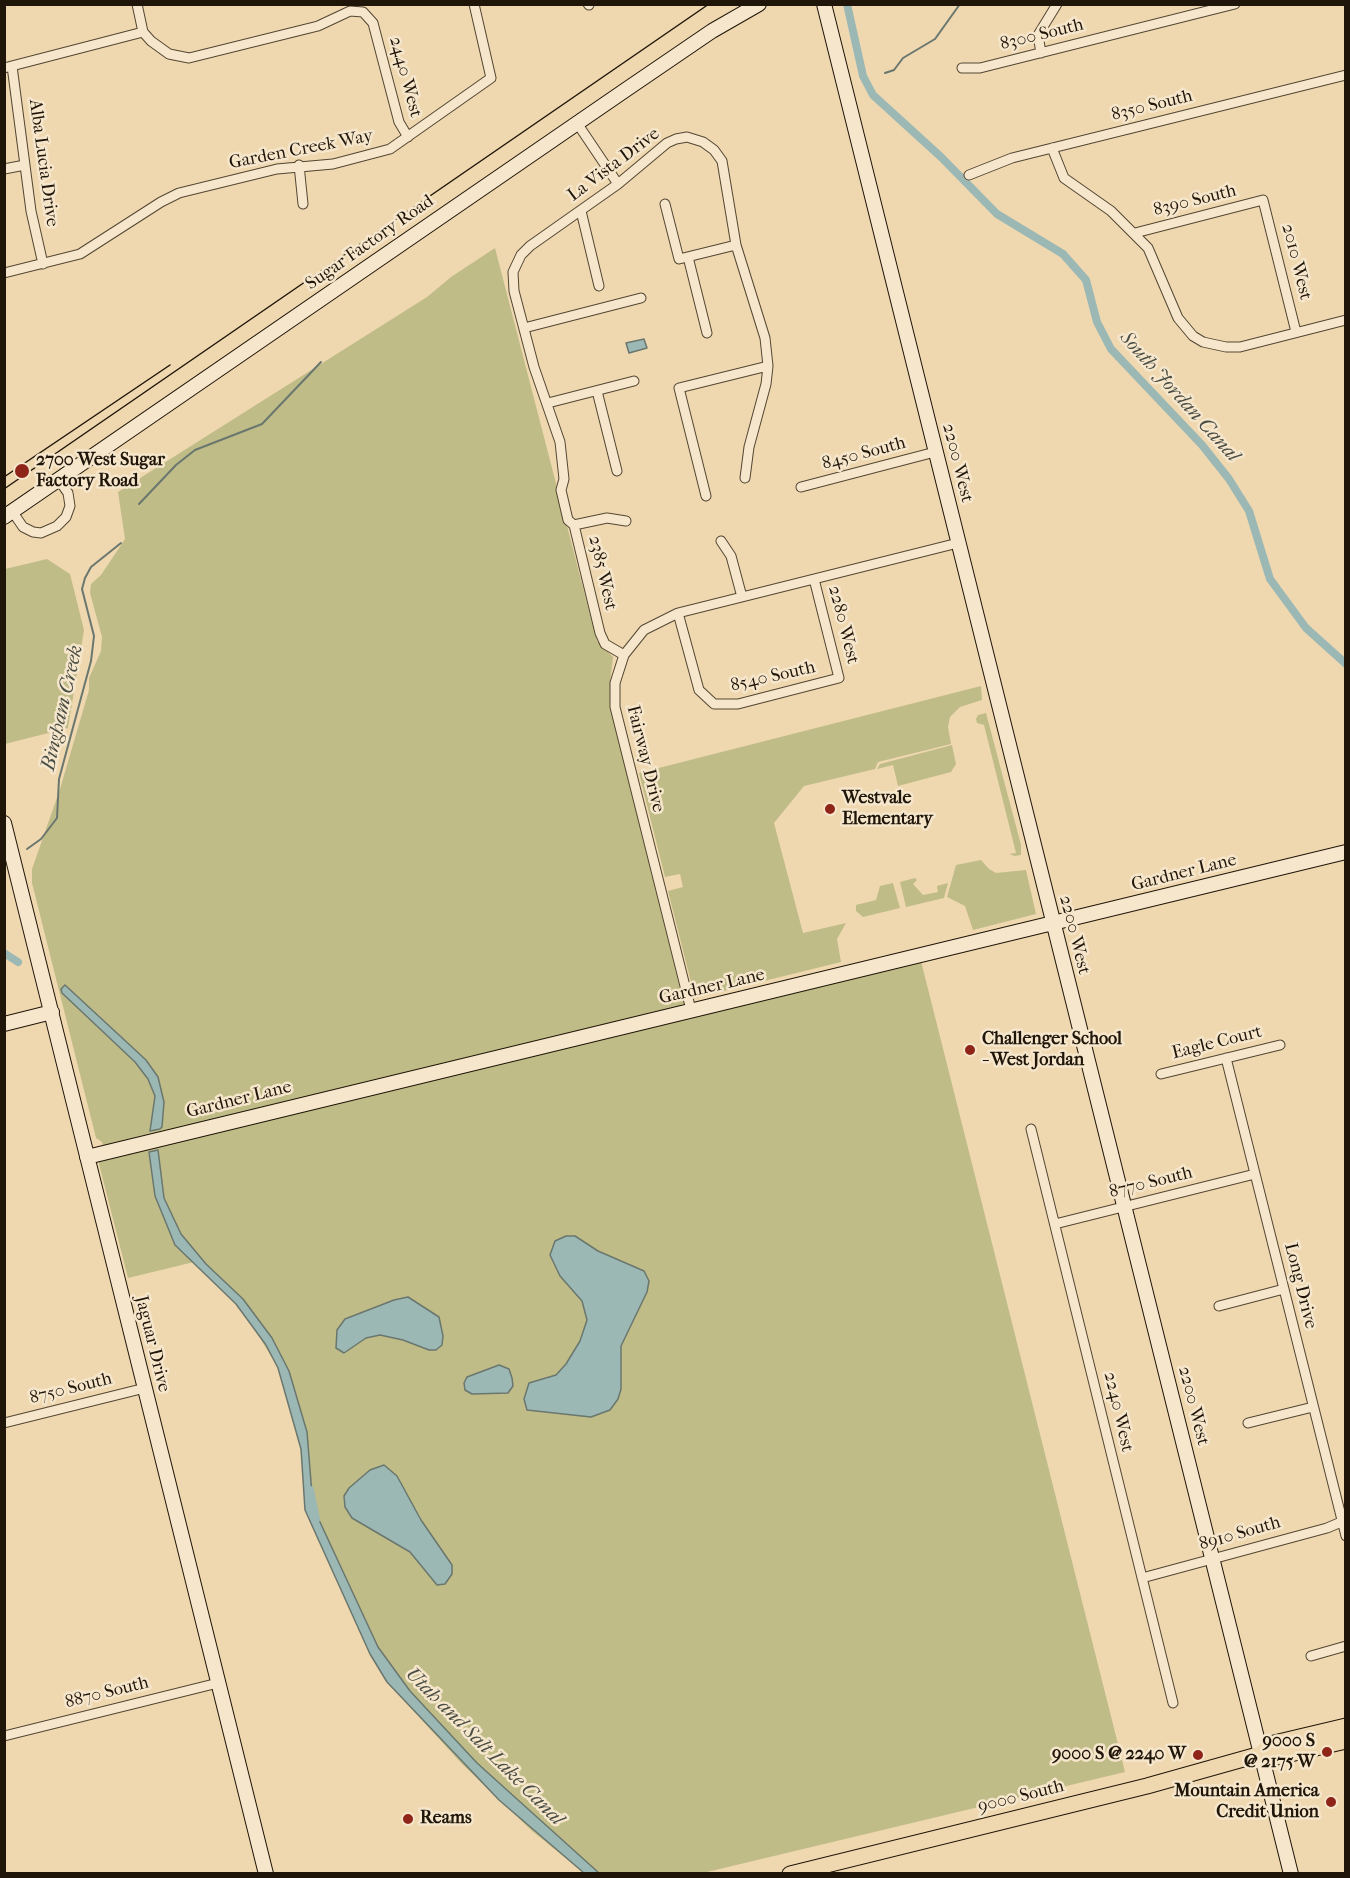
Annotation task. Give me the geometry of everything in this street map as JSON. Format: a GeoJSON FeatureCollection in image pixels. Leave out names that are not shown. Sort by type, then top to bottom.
{"type":"FeatureCollection","features":[{"type":"Feature","properties":{"kind":"main road","name":"9000 South"},"geometry":{"type":"LineString","coordinates":[[790,1874],[1138,1788],[1261,1754],[1270,1744],[1346,1726]]}},
{"type":"Feature","properties":{"kind":"main road","name":"9000 South"},"geometry":{"type":"LineString","coordinates":[[1261,1754],[1273,1758],[1346,1741]]}},
{"type":"Feature","properties":{"kind":"street"},"geometry":{"type":"LineString","coordinates":[[8,67],[143,32],[136,4]]}},
{"type":"Feature","properties":{"kind":"street","name":"Garden Creek Way"},"geometry":{"type":"LineString","coordinates":[[4,273],[87,250],[169,197],[299,165],[333,164],[384,151],[408,137],[491,78],[474,4]]}},
{"type":"Feature","properties":{"kind":"street","name":"Sugar Factory Road"},"geometry":{"type":"LineString","coordinates":[[8,514],[577,123],[712,32],[759,4]]}},
{"type":"Feature","properties":{"kind":"street","name":"2200 West"},"geometry":{"type":"LineString","coordinates":[[824,4],[1291,1874]]}},
{"type":"Feature","properties":{"kind":"street"},"geometry":{"type":"LineString","coordinates":[[1041,53],[1038,35],[1057,4]]}},
{"type":"Feature","properties":{"kind":"street","name":"8300 South"},"geometry":{"type":"LineString","coordinates":[[962,68],[980,68],[1235,4]]}},
{"type":"Feature","properties":{"kind":"street","name":"2440 West"},"geometry":{"type":"LineString","coordinates":[[143,32],[169,54],[189,58],[318,26],[350,11],[363,12],[373,23],[399,122],[408,137]]}},
{"type":"Feature","properties":{"kind":"street","name":"Alba Lucia Drive"},"geometry":{"type":"LineString","coordinates":[[8,67],[25,165],[30,211],[43,264]]}},
{"type":"Feature","properties":{"kind":"street","name":"8350 South"},"geometry":{"type":"LineString","coordinates":[[969,175],[1012,158],[1346,75]]}},
{"type":"Feature","properties":{"kind":"street"},"geometry":{"type":"LineString","coordinates":[[577,123],[618,184]]}},
{"type":"Feature","properties":{"kind":"street","name":"La Vista Drive"},"geometry":{"type":"LineString","coordinates":[[561,490],[564,479],[560,442],[536,374],[524,328],[513,281],[516,265],[530,246],[618,184],[667,143],[687,138],[704,142],[722,161],[736,245],[765,338],[768,366],[763,400],[749,447],[745,478]]}},
{"type":"Feature","properties":{"kind":"street"},"geometry":{"type":"LineString","coordinates":[[1052,148],[1064,178],[1105,206],[1135,233],[1154,258],[1178,318],[1193,336],[1203,342],[1220,346],[1240,346],[1346,320]]}},
{"type":"Feature","properties":{"kind":"street"},"geometry":{"type":"LineString","coordinates":[[4,169],[25,165]]}},
{"type":"Feature","properties":{"kind":"street"},"geometry":{"type":"LineString","coordinates":[[299,165],[303,204]]}},
{"type":"Feature","properties":{"kind":"street","name":"8390 South"},"geometry":{"type":"LineString","coordinates":[[1135,233],[1263,200]]}},
{"type":"Feature","properties":{"kind":"street","name":"2010 West"},"geometry":{"type":"LineString","coordinates":[[1263,200],[1296,332]]}},
{"type":"Feature","properties":{"kind":"street"},"geometry":{"type":"LineString","coordinates":[[665,204],[707,333]]}},
{"type":"Feature","properties":{"kind":"street"},"geometry":{"type":"LineString","coordinates":[[581,211],[599,286]]}},
{"type":"Feature","properties":{"kind":"street"},"geometry":{"type":"LineString","coordinates":[[684,258],[736,245]]}},
{"type":"Feature","properties":{"kind":"street"},"geometry":{"type":"LineString","coordinates":[[524,328],[641,298]]}},
{"type":"Feature","properties":{"kind":"street"},"geometry":{"type":"LineString","coordinates":[[706,496],[679,388],[768,366]]}},
{"type":"Feature","properties":{"kind":"street"},"geometry":{"type":"LineString","coordinates":[[548,403],[634,381]]}},
{"type":"Feature","properties":{"kind":"street"},"geometry":{"type":"LineString","coordinates":[[597,391],[617,471]]}},
{"type":"Feature","properties":{"kind":"street","name":"8450 South"},"geometry":{"type":"LineString","coordinates":[[801,487],[935,452]]}},
{"type":"Feature","properties":{"kind":"street"},"geometry":{"type":"LineString","coordinates":[[8,514],[33,532],[41,533],[57,526],[66,517],[70,506],[68,493],[58,480]]}},
{"type":"Feature","properties":{"kind":"street","name":"2385 West"},"geometry":{"type":"LineString","coordinates":[[561,490],[568,520],[574,525],[602,638],[605,644],[624,655]]}},
{"type":"Feature","properties":{"kind":"street"},"geometry":{"type":"LineString","coordinates":[[574,525],[607,518],[626,521]]}},
{"type":"Feature","properties":{"kind":"street"},"geometry":{"type":"LineString","coordinates":[[721,542],[731,556],[742,597]]}},
{"type":"Feature","properties":{"kind":"street","name":"Fairway Drive"},"geometry":{"type":"LineString","coordinates":[[691,1010],[615,707],[615,683],[624,655],[644,630],[678,613],[958,543]]}},
{"type":"Feature","properties":{"kind":"street","name":"2280 West"},"geometry":{"type":"LineString","coordinates":[[814,579],[839,678]]}},
{"type":"Feature","properties":{"kind":"street","name":"8540 South"},"geometry":{"type":"LineString","coordinates":[[678,613],[699,690],[714,704],[738,704],[839,678]]}},
{"type":"Feature","properties":{"kind":"street","name":"Jaguar Drive"},"geometry":{"type":"LineString","coordinates":[[4,823],[266,1874]]}},
{"type":"Feature","properties":{"kind":"street","name":"Gardner Lane"},"geometry":{"type":"LineString","coordinates":[[87,1157],[1346,852]]}},
{"type":"Feature","properties":{"kind":"street"},"geometry":{"type":"LineString","coordinates":[[4,1024],[52,1012]]}},
{"type":"Feature","properties":{"kind":"street","name":"Eagle Court"},"geometry":{"type":"LineString","coordinates":[[1161,1074],[1280,1045]]}},
{"type":"Feature","properties":{"kind":"street","name":"Long Drive"},"geometry":{"type":"LineString","coordinates":[[1226,1058],[1346,1536]]}},
{"type":"Feature","properties":{"kind":"street","name":"2240 West"},"geometry":{"type":"LineString","coordinates":[[1031,1129],[1173,1703]]}},
{"type":"Feature","properties":{"kind":"street","name":"8770 South"},"geometry":{"type":"LineString","coordinates":[[1055,1224],[1255,1174]]}},
{"type":"Feature","properties":{"kind":"street"},"geometry":{"type":"LineString","coordinates":[[1219,1306],[1284,1289]]}},
{"type":"Feature","properties":{"kind":"street","name":"8750 South"},"geometry":{"type":"LineString","coordinates":[[4,1423],[145,1388]]}},
{"type":"Feature","properties":{"kind":"street"},"geometry":{"type":"LineString","coordinates":[[1248,1423],[1313,1407]]}},
{"type":"Feature","properties":{"kind":"street","name":"8910 South"},"geometry":{"type":"LineString","coordinates":[[1142,1578],[1344,1521]]}},
{"type":"Feature","properties":{"kind":"street"},"geometry":{"type":"LineString","coordinates":[[1311,1656],[1346,1646]]}},
{"type":"Feature","properties":{"kind":"street","name":"8870 South"},"geometry":{"type":"LineString","coordinates":[[4,1736],[218,1683]]}},
{"type":"Feature","properties":{"kind":"shaded area"},"geometry":{"type":"Polygon","coordinates":[[[495,248],[597,641],[613,657],[610,706],[684,1004],[680,1005],[682,1014],[921,961],[1125,1772],[703,1873],[584,1873],[532,1831],[462,1764],[387,1682],[370,1654],[305,1510],[301,1449],[293,1414],[278,1368],[254,1328],[236,1304],[194,1262],[128,1278],[98,1160],[106,1158],[102,1142],[96,1138],[32,883],[32,869],[60,789],[89,690],[89,678],[101,651],[102,637],[90,593],[91,584],[101,575],[125,539],[118,492],[427,297],[451,277],[495,248]]]}},
{"type":"Feature","properties":{"kind":"shaded area"},"geometry":{"type":"Polygon","coordinates":[[[47,559],[70,574],[84,630],[68,728],[5,744],[5,569],[47,559]]]}},
{"type":"Feature","properties":{"kind":"shaded area"},"geometry":{"type":"Polygon","coordinates":[[[981,686],[982,700],[960,707],[950,717],[948,727],[951,744],[878,762],[875,769],[804,786],[774,823],[803,933],[846,923],[837,939],[841,962],[695,998],[668,891],[683,887],[680,874],[665,877],[639,773],[981,686]]]}},
{"type":"Feature","properties":{"kind":"shaded area"},"geometry":{"type":"Polygon","coordinates":[[[986,713],[1021,845],[1021,855],[1009,854],[1016,853],[984,725],[977,723],[976,719],[978,715],[986,713]]]}},
{"type":"Feature","properties":{"kind":"shaded area"},"geometry":{"type":"Polygon","coordinates":[[[952,745],[956,764],[951,772],[898,786],[893,765],[877,769],[880,764],[952,745]]]}},
{"type":"Feature","properties":{"kind":"shaded area"},"geometry":{"type":"Polygon","coordinates":[[[981,860],[996,873],[1026,870],[1036,914],[973,930],[965,906],[947,897],[956,865],[981,860]]]}},
{"type":"Feature","properties":{"kind":"shaded area"},"geometry":{"type":"Polygon","coordinates":[[[915,878],[917,880],[913,884],[923,895],[938,892],[937,886],[948,883],[944,898],[906,907],[900,882],[915,878]]]}},
{"type":"Feature","properties":{"kind":"shaded area"},"geometry":{"type":"Polygon","coordinates":[[[893,883],[900,908],[863,917],[856,911],[856,905],[876,900],[880,886],[893,883]]]}},
{"type":"Feature","properties":{"kind":"water"},"geometry":{"type":"Polygon","coordinates":[[[644,339],[647,348],[629,353],[626,343],[644,339]]]}},
{"type":"Feature","properties":{"kind":"water"},"geometry":{"type":"Polygon","coordinates":[[[65,985],[146,1060],[158,1077],[164,1102],[160,1129],[150,1131],[155,1096],[148,1079],[135,1062],[62,993],[61,989],[65,985]]]}},
{"type":"Feature","properties":{"kind":"water"},"geometry":{"type":"Polygon","coordinates":[[[158,1150],[164,1198],[181,1234],[206,1264],[243,1299],[272,1338],[289,1371],[307,1432],[313,1507],[378,1647],[410,1691],[477,1763],[599,1873],[584,1873],[499,1800],[387,1682],[370,1654],[305,1510],[301,1449],[278,1368],[266,1345],[236,1304],[175,1245],[155,1196],[149,1152],[158,1150]]]}},
{"type":"Feature","properties":{"kind":"water"},"geometry":{"type":"Polygon","coordinates":[[[566,1236],[575,1236],[598,1251],[644,1271],[649,1281],[647,1292],[621,1346],[621,1389],[618,1399],[610,1410],[591,1417],[527,1410],[524,1399],[529,1383],[556,1375],[566,1364],[580,1341],[587,1320],[582,1301],[560,1276],[550,1255],[555,1241],[566,1236]]]}},
{"type":"Feature","properties":{"kind":"water"},"geometry":{"type":"Polygon","coordinates":[[[408,1297],[439,1317],[443,1336],[442,1345],[436,1350],[429,1350],[403,1340],[380,1335],[366,1338],[344,1353],[336,1348],[337,1330],[345,1319],[408,1297]]]}},
{"type":"Feature","properties":{"kind":"water"},"geometry":{"type":"Polygon","coordinates":[[[499,1365],[509,1369],[512,1378],[513,1386],[508,1393],[472,1394],[465,1390],[464,1383],[467,1377],[499,1365]]]}},
{"type":"Feature","properties":{"kind":"water"},"geometry":{"type":"Polygon","coordinates":[[[384,1465],[397,1476],[421,1520],[452,1565],[452,1574],[445,1584],[437,1585],[410,1552],[352,1518],[345,1507],[344,1496],[349,1488],[370,1470],[384,1465]]]}},
{"type":"Feature","properties":{"kind":"waterway","name":"South Jordan Canal"},"geometry":{"type":"LineString","coordinates":[[847,4],[863,76],[873,95],[941,157],[997,214],[1063,254],[1086,280],[1097,322],[1111,349],[1202,445],[1229,479],[1249,511],[1270,579],[1306,628],[1346,664]]}},
{"type":"Feature","properties":{"kind":"waterway","name":"Bingham Creek"},"geometry":{"type":"LineString","coordinates":[[885,73],[894,70],[903,58],[935,39],[960,4]]}},
{"type":"Feature","properties":{"kind":"waterway","name":"Bingham Creek"},"geometry":{"type":"LineString","coordinates":[[139,504],[176,465],[195,450],[262,424],[321,362]]}},
{"type":"Feature","properties":{"kind":"waterway","name":"Bingham Creek"},"geometry":{"type":"LineString","coordinates":[[27,849],[41,839],[57,818],[59,779],[91,661],[94,636],[82,589],[85,578],[91,567],[121,543]]}},
{"type":"Feature","properties":{"kind":"waterway","name":"Utah and Salt Lake Canal"},"geometry":{"type":"LineString","coordinates":[[4,953],[18,962]]}},
{"type":"Feature","properties":{"kind":"waterway","name":"Utah and Salt Lake Canal"},"geometry":{"type":"LineString","coordinates":[[310,1490],[316,1519]]}},
{"type":"Feature","properties":{"kind":"tram line"},"geometry":{"type":"LineString","coordinates":[[4,489],[709,4]]}},
{"type":"Feature","properties":{"kind":"tram line"},"geometry":{"type":"LineString","coordinates":[[4,477],[170,365]]}},
{"type":"Feature","properties":{"kind":"place","name":"2700 West Sugar Factory Road"},"geometry":{"type":"Point","coordinates":[22,471]}},
{"type":"Feature","properties":{"kind":"place","name":"Westvale Elementary"},"geometry":{"type":"Point","coordinates":[830,809]}},
{"type":"Feature","properties":{"kind":"place","name":"Challenger School - West Jordan"},"geometry":{"type":"Point","coordinates":[970,1050]}},
{"type":"Feature","properties":{"kind":"place","name":"9000 S @ 2175 W"},"geometry":{"type":"Point","coordinates":[1327,1752]}},
{"type":"Feature","properties":{"kind":"place","name":"9000 S @ 2240 W"},"geometry":{"type":"Point","coordinates":[1198,1755]}},
{"type":"Feature","properties":{"kind":"place","name":"Mountain America Credit Union"},"geometry":{"type":"Point","coordinates":[1331,1802]}},
{"type":"Feature","properties":{"kind":"place","name":"Reams"},"geometry":{"type":"Point","coordinates":[408,1819]}}]}
